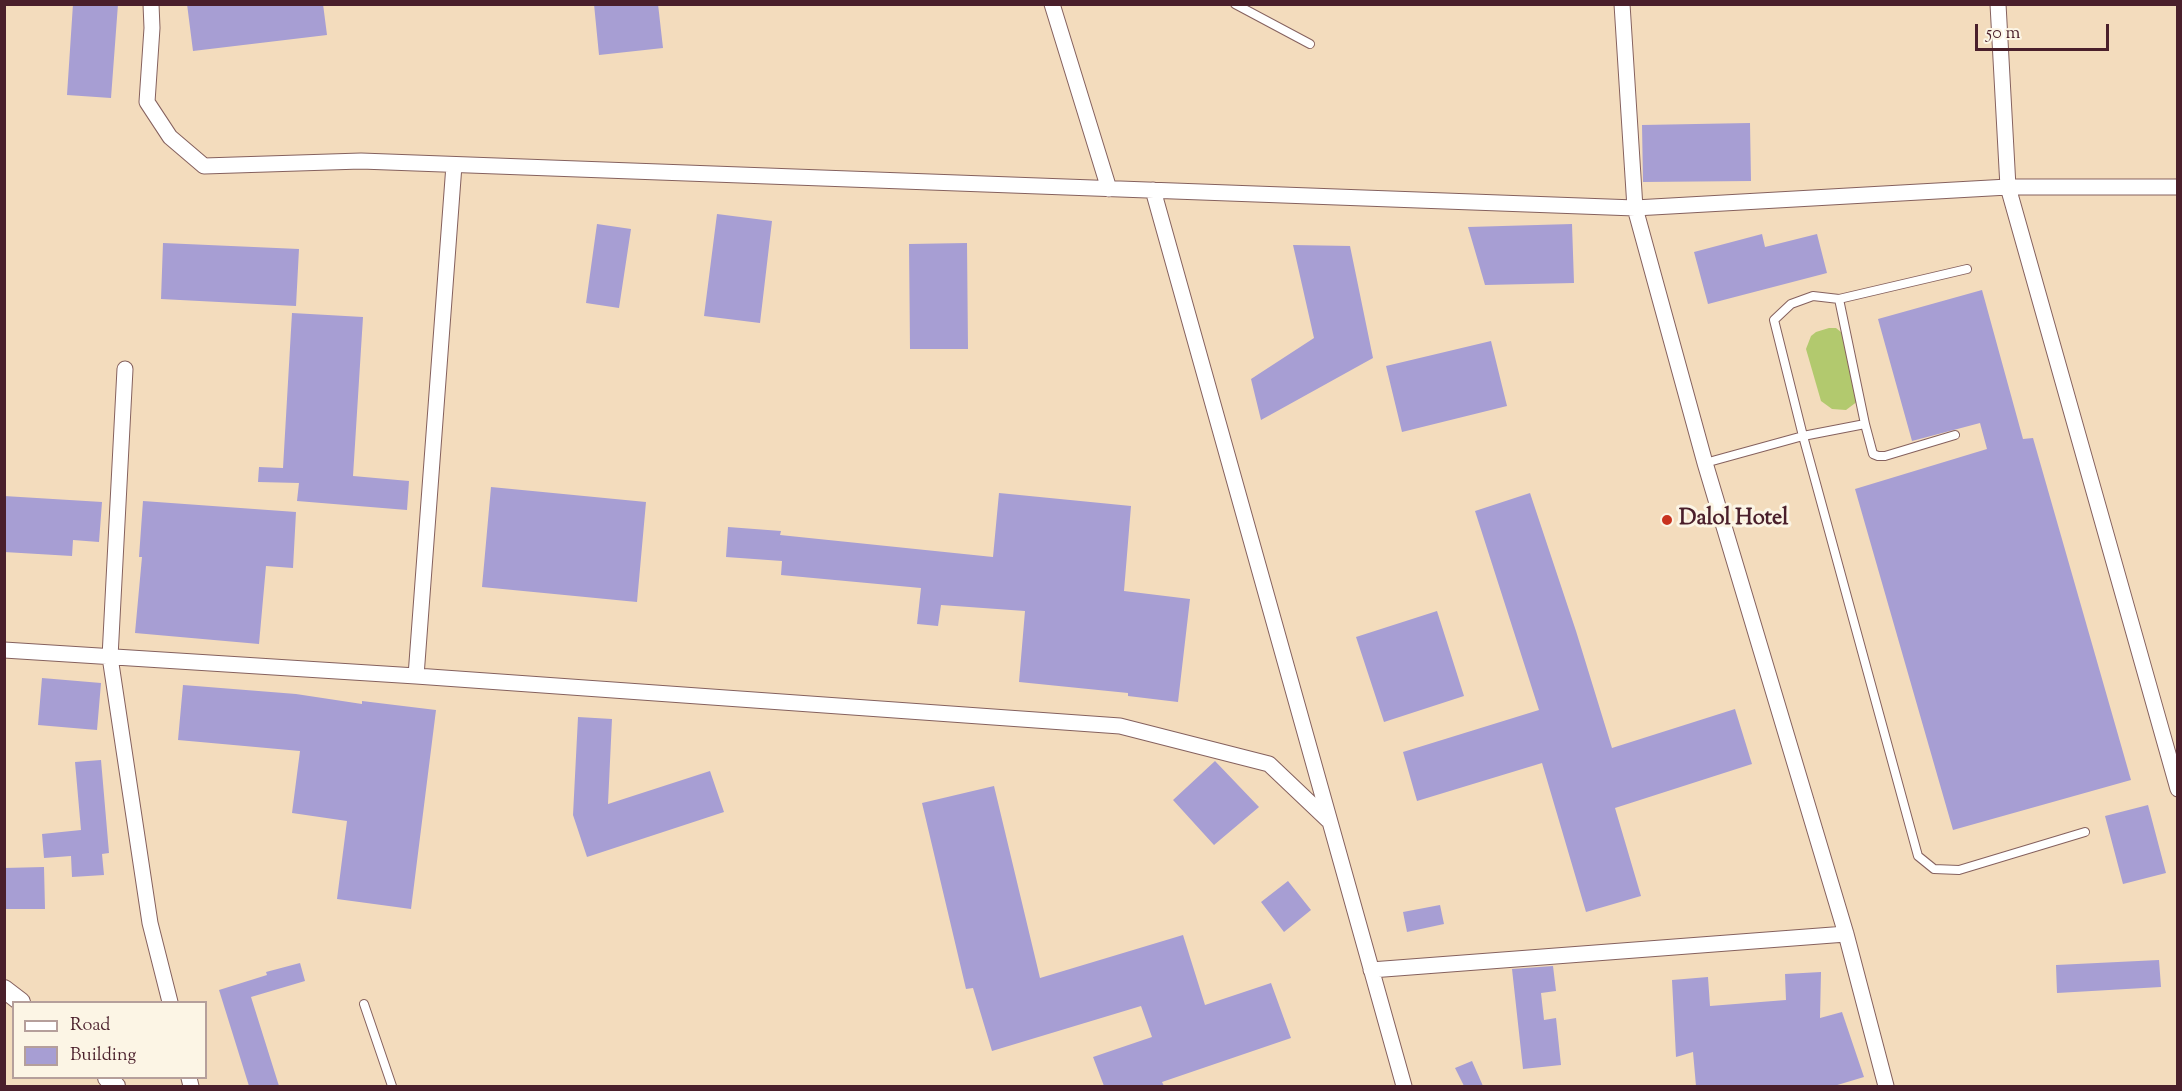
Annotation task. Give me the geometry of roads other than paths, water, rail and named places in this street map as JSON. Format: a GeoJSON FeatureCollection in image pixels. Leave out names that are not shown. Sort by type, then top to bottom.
{"type":"FeatureCollection","features":[{"type":"Feature","properties":{"kind":"street"},"geometry":{"type":"LineString","coordinates":[[151,4],[152,28],[147,102],[170,137],[204,166],[361,161],[1635,208],[2008,187],[2178,187]]}},
{"type":"Feature","properties":{"kind":"street"},"geometry":{"type":"LineString","coordinates":[[1053,4],[1109,189]]}},
{"type":"Feature","properties":{"kind":"street"},"geometry":{"type":"LineString","coordinates":[[1622,4],[1635,208],[1705,463],[1846,934],[1886,1086]]}},
{"type":"Feature","properties":{"kind":"street"},"geometry":{"type":"LineString","coordinates":[[1998,4],[2008,187],[2178,789]]}},
{"type":"Feature","properties":{"kind":"street"},"geometry":{"type":"LineString","coordinates":[[416,676],[454,165]]}},
{"type":"Feature","properties":{"kind":"street"},"geometry":{"type":"LineString","coordinates":[[1153,190],[1404,1086]]}},
{"type":"Feature","properties":{"kind":"street"},"geometry":{"type":"LineString","coordinates":[[125,369],[110,657],[150,923],[170,1001]]}},
{"type":"Feature","properties":{"kind":"street"},"geometry":{"type":"LineString","coordinates":[[4,650],[416,676],[1120,726],[1269,764],[1328,820]]}},
{"type":"Feature","properties":{"kind":"street"},"geometry":{"type":"LineString","coordinates":[[1371,970],[1846,934]]}},
{"type":"Feature","properties":{"kind":"street"},"geometry":{"type":"LineString","coordinates":[[4,989],[20,1001]]}},
{"type":"Feature","properties":{"kind":"lane"},"geometry":{"type":"LineString","coordinates":[[1234,4],[1310,44]]}},
{"type":"Feature","properties":{"kind":"lane"},"geometry":{"type":"LineString","coordinates":[[1967,269],[1839,300],[1813,296],[1791,304],[1774,320],[1803,436],[1918,856],[1934,869],[1959,870],[2085,832]]}},
{"type":"Feature","properties":{"kind":"lane"},"geometry":{"type":"LineString","coordinates":[[1839,300],[1873,454],[1885,456],[1955,435]]}},
{"type":"Feature","properties":{"kind":"lane"},"geometry":{"type":"LineString","coordinates":[[1705,463],[1803,436],[1865,424]]}},
{"type":"Feature","properties":{"kind":"lane"},"geometry":{"type":"LineString","coordinates":[[364,1004],[392,1086]]}},
{"type":"Feature","properties":{"kind":"place","name":"Dalol Hotel"},"geometry":{"type":"Point","coordinates":[1667,520]}}]}
